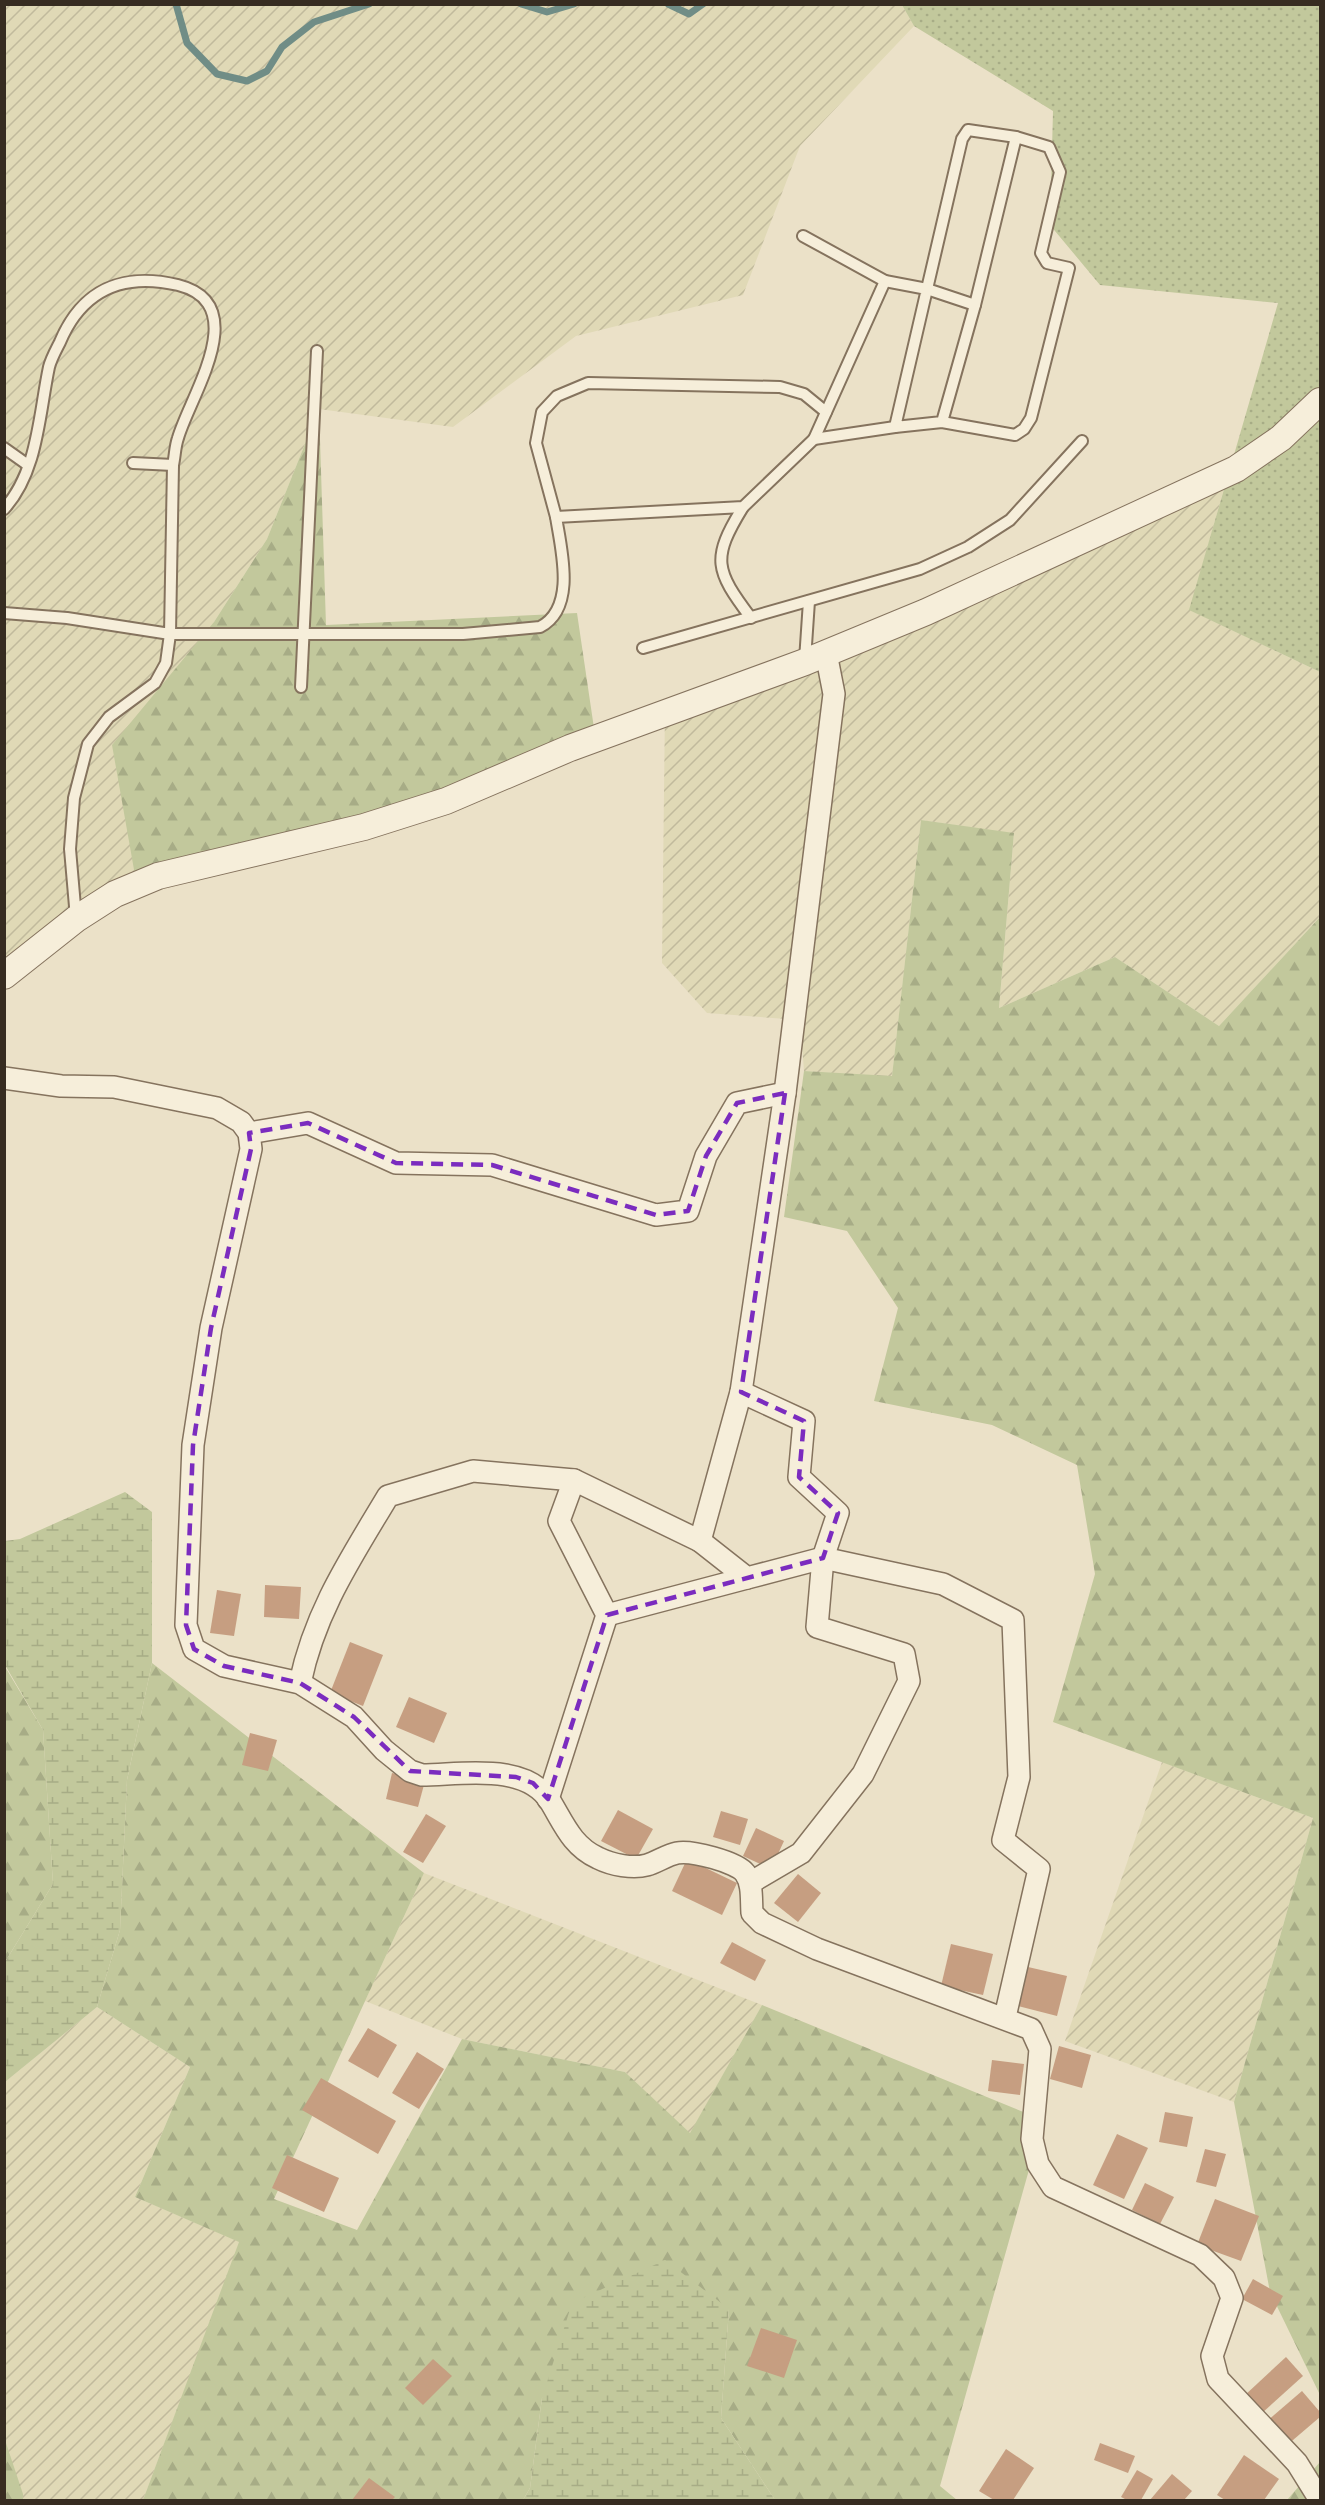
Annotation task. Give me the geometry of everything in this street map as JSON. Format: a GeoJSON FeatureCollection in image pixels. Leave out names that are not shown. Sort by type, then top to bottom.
{"type":"FeatureCollection","features":[{"type":"Feature","properties":{"kind":"street"},"geometry":{"type":"LineString","coordinates":[[4,976],[76,919],[115,894],[158,876],[364,827],[446,801],[570,748],[816,658],[926,612],[1236,469],[1281,438],[1320,401]]}},
{"type":"Feature","properties":{"kind":"street"},"geometry":{"type":"LineString","coordinates":[[700,1541],[741,1392],[785,1093],[834,694],[816,658]]}},
{"type":"Feature","properties":{"kind":"street"},"geometry":{"type":"LineString","coordinates":[[4,1078],[61,1086],[114,1087],[217,1108],[241,1122],[249,1133],[251,1149],[211,1328],[193,1445],[186,1625],[194,1649],[224,1666],[300,1683],[354,1717],[384,1750],[410,1771],[422,1775],[516,1777],[533,1783],[548,1799],[567,1833],[581,1849],[600,1859],[631,1867],[646,1865],[676,1853],[698,1852],[743,1870],[750,1883],[752,1913],[762,1923],[817,1949],[1005,2017],[1031,2029],[1040,2049],[1032,2139],[1038,2164],[1053,2187],[1200,2255],[1224,2278],[1232,2298],[1212,2356],[1218,2379],[1298,2463],[1320,2500]]}},
{"type":"Feature","properties":{"kind":"street"},"geometry":{"type":"LineString","coordinates":[[249,1133],[308,1122],[396,1163],[492,1165],[656,1215],[688,1210],[706,1156],[737,1103],[785,1093]]}},
{"type":"Feature","properties":{"kind":"street"},"geometry":{"type":"LineString","coordinates":[[741,1392],[804,1420],[799,1477],[838,1513],[823,1558],[817,1627],[904,1654],[909,1681],[863,1774],[801,1853],[750,1883]]}},
{"type":"Feature","properties":{"kind":"street"},"geometry":{"type":"LineString","coordinates":[[300,1683],[308,1645],[331,1591],[388,1496],[473,1471],[574,1480],[700,1541],[747,1578]]}},
{"type":"Feature","properties":{"kind":"street"},"geometry":{"type":"LineString","coordinates":[[548,1799],[607,1615],[559,1521],[574,1480]]}},
{"type":"Feature","properties":{"kind":"street"},"geometry":{"type":"LineString","coordinates":[[607,1615],[823,1558],[943,1584],[1013,1620],[1019,1777],[1003,1840],[1039,1869],[1005,2017]]}},
{"type":"Feature","properties":{"kind":"lane"},"geometry":{"type":"LineString","coordinates":[[814,439],[942,422],[1015,435],[1024,429],[1034,407],[1068,268],[1047,263],[1041,252],[1060,172],[1049,147],[1016,137],[976,129],[968,130],[962,139],[895,427]]}},
{"type":"Feature","properties":{"kind":"lane"},"geometry":{"type":"LineString","coordinates":[[942,422],[975,305],[1016,137]]}},
{"type":"Feature","properties":{"kind":"lane"},"geometry":{"type":"LineString","coordinates":[[803,236],[885,281],[927,289],[975,305]]}},
{"type":"Feature","properties":{"kind":"lane"},"geometry":{"type":"LineString","coordinates":[[4,509],[24,478],[43,412],[50,365],[67,324],[81,306],[100,290],[128,282],[158,281],[181,286],[201,297],[211,310],[215,323],[212,351],[202,384],[177,438],[173,465],[170,634],[166,663],[155,683],[109,717],[88,744],[74,798],[70,849],[76,919]]}},
{"type":"Feature","properties":{"kind":"lane"},"geometry":{"type":"LineString","coordinates":[[751,618],[727,586],[720,555],[725,536],[743,507],[814,439],[885,281]]}},
{"type":"Feature","properties":{"kind":"lane"},"geometry":{"type":"LineString","coordinates":[[301,687],[317,351]]}},
{"type":"Feature","properties":{"kind":"lane"},"geometry":{"type":"LineString","coordinates":[[4,613],[67,618],[170,634],[463,634],[540,627],[551,621],[561,603],[564,565],[556,516],[536,443],[542,412],[557,396],[588,383],[780,387],[804,394],[826,412]]}},
{"type":"Feature","properties":{"kind":"lane"},"geometry":{"type":"LineString","coordinates":[[643,648],[920,569],[968,547],[1010,520],[1082,441]]}},
{"type":"Feature","properties":{"kind":"lane"},"geometry":{"type":"LineString","coordinates":[[4,448],[28,465]]}},
{"type":"Feature","properties":{"kind":"lane"},"geometry":{"type":"LineString","coordinates":[[134,463],[173,465]]}},
{"type":"Feature","properties":{"kind":"lane"},"geometry":{"type":"LineString","coordinates":[[556,516],[743,507]]}},
{"type":"Feature","properties":{"kind":"lane"},"geometry":{"type":"LineString","coordinates":[[809,601],[816,658]]}},
{"type":"Feature","properties":{"kind":"highlighted area"},"geometry":{"type":"Polygon","coordinates":[[[785,1093],[741,1392],[804,1421],[799,1477],[838,1513],[823,1558],[607,1615],[548,1799],[533,1783],[516,1777],[410,1771],[354,1717],[300,1683],[224,1666],[194,1649],[186,1625],[193,1445],[211,1328],[251,1149],[249,1133],[308,1123],[396,1163],[492,1165],[656,1215],[688,1211],[706,1156],[737,1103],[785,1093]]]}},
{"type":"Feature","properties":{"kind":"shaded area"},"geometry":{"type":"Polygon","coordinates":[[[5,5],[902,5],[914,26],[800,146],[743,295],[576,336],[453,427],[319,409],[267,539],[214,622],[136,881],[5,968],[5,5]]]}},
{"type":"Feature","properties":{"kind":"shaded area"},"geometry":{"type":"Polygon","coordinates":[[[1225,485],[1190,610],[1320,672],[1320,917],[1219,1026],[1115,957],[999,1008],[1014,834],[921,820],[892,1077],[804,1071],[800,1020],[707,1013],[662,963],[665,707],[1225,485]]]}},
{"type":"Feature","properties":{"kind":"shaded area"},"geometry":{"type":"Polygon","coordinates":[[[1162,1762],[1313,1818],[1234,2102],[1065,2041],[1162,1762]]]}},
{"type":"Feature","properties":{"kind":"shaded area"},"geometry":{"type":"Polygon","coordinates":[[[424,1873],[762,2005],[690,2134],[625,2072],[462,2039],[365,2001],[424,1873]]]}},
{"type":"Feature","properties":{"kind":"shaded area"},"geometry":{"type":"Polygon","coordinates":[[[97,2007],[190,2067],[135,2197],[240,2242],[143,2500],[5,2500],[5,2082],[97,2007]]]}},
{"type":"Feature","properties":{"kind":"green space"},"geometry":{"type":"Polygon","coordinates":[[[902,5],[1320,5],[1320,672],[1189,610],[1278,303],[1100,285],[1050,225],[1053,111],[914,26],[902,5]]]}},
{"type":"Feature","properties":{"kind":"green space"},"geometry":{"type":"Polygon","coordinates":[[[319,409],[326,625],[577,613],[595,735],[372,830],[136,881],[112,745],[214,622],[267,539],[319,409]]]}},
{"type":"Feature","properties":{"kind":"green space"},"geometry":{"type":"Polygon","coordinates":[[[921,820],[1014,833],[999,1008],[1115,957],[1219,1026],[1320,917],[1320,2395],[1270,2292],[1234,2102],[1313,1818],[1053,1722],[1095,1574],[1077,1465],[992,1425],[874,1401],[898,1308],[847,1231],[784,1217],[804,1071],[892,1076],[921,820]]]}},
{"type":"Feature","properties":{"kind":"green space"},"geometry":{"type":"Polygon","coordinates":[[[125,1492],[152,1512],[152,1663],[127,1780],[120,1930],[97,2007],[5,2082],[5,1962],[53,1884],[43,1730],[5,1665],[5,1541],[20,1539],[125,1492]]]}},
{"type":"Feature","properties":{"kind":"green space"},"geometry":{"type":"Polygon","coordinates":[[[152,1663],[424,1873],[274,2199],[357,2230],[462,2039],[625,2072],[690,2133],[762,2005],[1043,2120],[940,2486],[957,2500],[775,2500],[721,2418],[729,2309],[542,2398],[530,2488],[523,2500],[143,2500],[239,2242],[135,2197],[190,2067],[97,2007],[120,1930],[127,1780],[152,1663]]]}},
{"type":"Feature","properties":{"kind":"green space"},"geometry":{"type":"Polygon","coordinates":[[[4,1665],[43,1730],[53,1884],[5,1962],[4,1665]]]}},
{"type":"Feature","properties":{"kind":"green space"},"geometry":{"type":"Polygon","coordinates":[[[665,2260],[729,2309],[721,2418],[775,2500],[523,2500],[530,2488],[542,2398],[572,2303],[665,2260]]]}},
{"type":"Feature","properties":{"kind":"green space"},"geometry":{"type":"Polygon","coordinates":[[[5,2440],[23,2494],[23,2500],[5,2500],[5,2440]]]}},
{"type":"Feature","properties":{"kind":"green space"},"geometry":{"type":"Polygon","coordinates":[[[1320,2462],[1320,2500],[1287,2500],[1320,2462]]]}},
{"type":"Feature","properties":{"kind":"building"},"geometry":{"type":"Polygon","coordinates":[[[265,1585],[301,1587],[299,1619],[264,1617],[265,1585]]]}},
{"type":"Feature","properties":{"kind":"building"},"geometry":{"type":"Polygon","coordinates":[[[217,1590],[241,1594],[234,1636],[210,1633],[217,1590]]]}},
{"type":"Feature","properties":{"kind":"building"},"geometry":{"type":"Polygon","coordinates":[[[350,1642],[383,1655],[363,1706],[330,1693],[350,1642]]]}},
{"type":"Feature","properties":{"kind":"building"},"geometry":{"type":"Polygon","coordinates":[[[409,1697],[447,1713],[434,1743],[396,1727],[409,1697]]]}},
{"type":"Feature","properties":{"kind":"building"},"geometry":{"type":"Polygon","coordinates":[[[250,1733],[277,1740],[268,1771],[242,1765],[250,1733]]]}},
{"type":"Feature","properties":{"kind":"building"},"geometry":{"type":"Polygon","coordinates":[[[392,1773],[425,1781],[418,1807],[386,1799],[392,1773]]]}},
{"type":"Feature","properties":{"kind":"building"},"geometry":{"type":"Polygon","coordinates":[[[618,1810],[653,1829],[636,1859],[601,1841],[618,1810]]]}},
{"type":"Feature","properties":{"kind":"building"},"geometry":{"type":"Polygon","coordinates":[[[721,1811],[748,1819],[740,1845],[713,1837],[721,1811]]]}},
{"type":"Feature","properties":{"kind":"building"},"geometry":{"type":"Polygon","coordinates":[[[426,1814],[446,1826],[423,1863],[403,1852],[426,1814]]]}},
{"type":"Feature","properties":{"kind":"building"},"geometry":{"type":"Polygon","coordinates":[[[756,1828],[784,1841],[771,1869],[743,1856],[756,1828]]]}},
{"type":"Feature","properties":{"kind":"building"},"geometry":{"type":"Polygon","coordinates":[[[687,1859],[737,1883],[722,1915],[672,1891],[687,1859]]]}},
{"type":"Feature","properties":{"kind":"building"},"geometry":{"type":"Polygon","coordinates":[[[798,1874],[821,1893],[798,1922],[774,1903],[798,1874]]]}},
{"type":"Feature","properties":{"kind":"building"},"geometry":{"type":"Polygon","coordinates":[[[732,1942],[766,1960],[755,1981],[720,1963],[732,1942]]]}},
{"type":"Feature","properties":{"kind":"building"},"geometry":{"type":"Polygon","coordinates":[[[951,1944],[993,1954],[983,1995],[941,1986],[951,1944]]]}},
{"type":"Feature","properties":{"kind":"building"},"geometry":{"type":"Polygon","coordinates":[[[1028,1967],[1067,1976],[1057,2016],[1018,2006],[1028,1967]]]}},
{"type":"Feature","properties":{"kind":"building"},"geometry":{"type":"Polygon","coordinates":[[[368,2028],[397,2045],[378,2078],[348,2061],[368,2028]]]}},
{"type":"Feature","properties":{"kind":"building"},"geometry":{"type":"Polygon","coordinates":[[[1059,2046],[1091,2055],[1082,2088],[1050,2079],[1059,2046]]]}},
{"type":"Feature","properties":{"kind":"building"},"geometry":{"type":"Polygon","coordinates":[[[417,2052],[444,2069],[419,2109],[392,2093],[417,2052]]]}},
{"type":"Feature","properties":{"kind":"building"},"geometry":{"type":"Polygon","coordinates":[[[992,2060],[1024,2064],[1020,2095],[988,2091],[992,2060]]]}},
{"type":"Feature","properties":{"kind":"building"},"geometry":{"type":"Polygon","coordinates":[[[321,2078],[396,2121],[378,2154],[302,2110],[321,2078]]]}},
{"type":"Feature","properties":{"kind":"building"},"geometry":{"type":"Polygon","coordinates":[[[1165,2112],[1193,2117],[1187,2147],[1159,2142],[1165,2112]]]}},
{"type":"Feature","properties":{"kind":"building"},"geometry":{"type":"Polygon","coordinates":[[[1117,2134],[1148,2148],[1124,2199],[1093,2185],[1117,2134]]]}},
{"type":"Feature","properties":{"kind":"building"},"geometry":{"type":"Polygon","coordinates":[[[1205,2149],[1226,2154],[1216,2187],[1196,2182],[1205,2149]]]}},
{"type":"Feature","properties":{"kind":"building"},"geometry":{"type":"Polygon","coordinates":[[[287,2155],[339,2178],[324,2212],[272,2188],[287,2155]]]}},
{"type":"Feature","properties":{"kind":"building"},"geometry":{"type":"Polygon","coordinates":[[[1145,2183],[1174,2197],[1160,2224],[1132,2210],[1145,2183]]]}},
{"type":"Feature","properties":{"kind":"building"},"geometry":{"type":"Polygon","coordinates":[[[1215,2199],[1259,2216],[1241,2261],[1197,2245],[1215,2199]]]}},
{"type":"Feature","properties":{"kind":"building"},"geometry":{"type":"Polygon","coordinates":[[[1253,2279],[1283,2296],[1272,2315],[1242,2299],[1253,2279]]]}},
{"type":"Feature","properties":{"kind":"building"},"geometry":{"type":"Polygon","coordinates":[[[761,2328],[797,2340],[784,2378],[747,2366],[761,2328]]]}},
{"type":"Feature","properties":{"kind":"building"},"geometry":{"type":"Polygon","coordinates":[[[1286,2357],[1303,2376],[1261,2414],[1244,2396],[1286,2357]]]}},
{"type":"Feature","properties":{"kind":"building"},"geometry":{"type":"Polygon","coordinates":[[[433,2359],[452,2376],[423,2405],[405,2388],[433,2359]]]}},
{"type":"Feature","properties":{"kind":"building"},"geometry":{"type":"Polygon","coordinates":[[[1302,2391],[1320,2412],[1320,2417],[1286,2446],[1266,2422],[1302,2391]]]}},
{"type":"Feature","properties":{"kind":"building"},"geometry":{"type":"Polygon","coordinates":[[[1100,2443],[1135,2456],[1128,2473],[1094,2460],[1100,2443]]]}},
{"type":"Feature","properties":{"kind":"building"},"geometry":{"type":"Polygon","coordinates":[[[1006,2449],[1034,2468],[1013,2500],[994,2500],[979,2491],[1006,2449]]]}},
{"type":"Feature","properties":{"kind":"building"},"geometry":{"type":"Polygon","coordinates":[[[1244,2455],[1279,2479],[1264,2500],[1225,2500],[1217,2495],[1244,2455]]]}},
{"type":"Feature","properties":{"kind":"building"},"geometry":{"type":"Polygon","coordinates":[[[1137,2470],[1153,2479],[1141,2500],[1127,2500],[1121,2497],[1137,2470]]]}},
{"type":"Feature","properties":{"kind":"building"},"geometry":{"type":"Polygon","coordinates":[[[1172,2474],[1192,2491],[1184,2500],[1150,2500],[1172,2474]]]}},
{"type":"Feature","properties":{"kind":"building"},"geometry":{"type":"Polygon","coordinates":[[[369,2478],[395,2497],[392,2500],[352,2500],[369,2478]]]}},
{"type":"Feature","properties":{"kind":"waterway"},"geometry":{"type":"LineString","coordinates":[[176,4],[187,43],[217,74],[247,81],[267,71],[282,47],[314,22],[369,4]]}},
{"type":"Feature","properties":{"kind":"waterway"},"geometry":{"type":"LineString","coordinates":[[521,4],[547,12],[574,4]]}},
{"type":"Feature","properties":{"kind":"waterway"},"geometry":{"type":"LineString","coordinates":[[668,4],[689,14],[703,4]]}}]}
